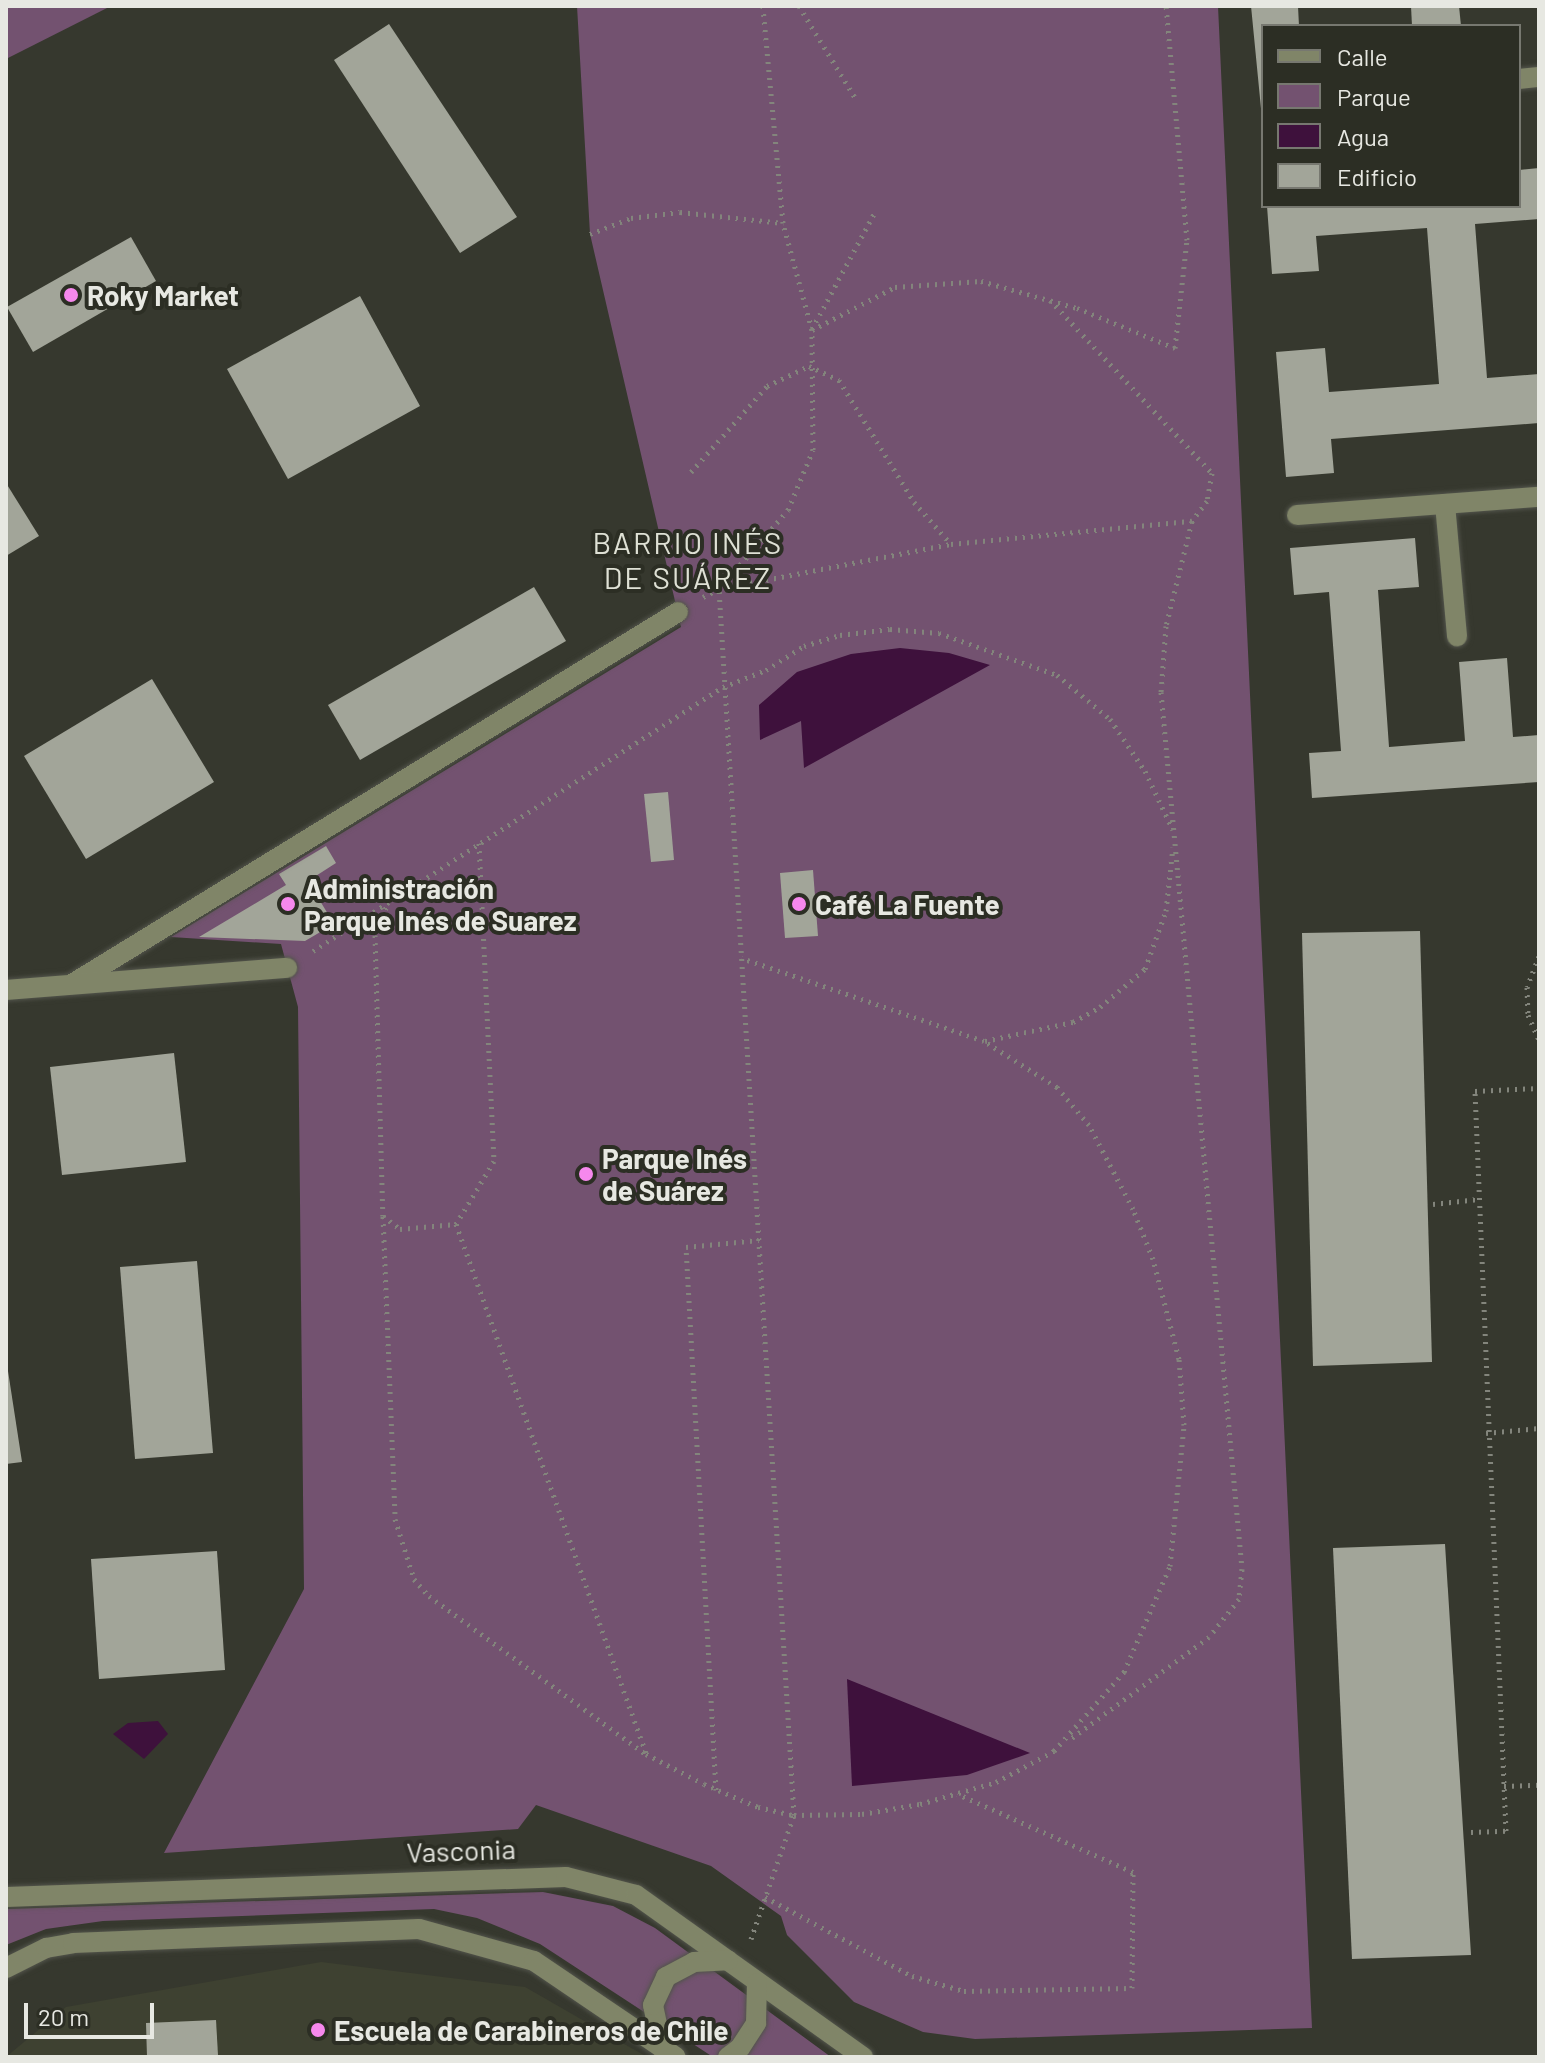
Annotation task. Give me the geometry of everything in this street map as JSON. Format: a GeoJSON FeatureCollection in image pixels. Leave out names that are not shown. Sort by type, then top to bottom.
{"type":"FeatureCollection","features":[{"type":"Feature","properties":{"kind":"street"},"geometry":{"type":"LineString","coordinates":[[1297,515],[1539,497]]}},
{"type":"Feature","properties":{"kind":"street"},"geometry":{"type":"LineString","coordinates":[[1445,504],[1457,636]]}},
{"type":"Feature","properties":{"kind":"street"},"geometry":{"type":"LineString","coordinates":[[72,984],[678,612]]}},
{"type":"Feature","properties":{"kind":"street"},"geometry":{"type":"LineString","coordinates":[[6,990],[287,968]]}},
{"type":"Feature","properties":{"kind":"street","name":"Vasconia"},"geometry":{"type":"LineString","coordinates":[[6,1897],[566,1877],[636,1895],[863,2057]]}},
{"type":"Feature","properties":{"kind":"street"},"geometry":{"type":"LineString","coordinates":[[6,1968],[46,1948],[73,1943],[419,1929],[534,1961],[669,2053]]}},
{"type":"Feature","properties":{"kind":"street"},"geometry":{"type":"LineString","coordinates":[[669,2053],[653,2005],[666,1977],[694,1962],[734,1965]]}},
{"type":"Feature","properties":{"kind":"street"},"geometry":{"type":"LineString","coordinates":[[728,2057],[740,2048],[756,2023],[757,1983]]}},
{"type":"Feature","properties":{"kind":"path"},"geometry":{"type":"LineString","coordinates":[[734,1965],[765,1897],[794,1815],[719,589],[788,510],[804,479],[813,450],[809,366],[812,330],[783,223],[763,6]]}},
{"type":"Feature","properties":{"kind":"path"},"geometry":{"type":"LineString","coordinates":[[799,6],[856,99]]}},
{"type":"Feature","properties":{"kind":"path"},"geometry":{"type":"LineString","coordinates":[[812,330],[895,287],[927,282],[981,281],[1050,300],[1175,348],[1187,240],[1166,6]]}},
{"type":"Feature","properties":{"kind":"path"},"geometry":{"type":"LineString","coordinates":[[590,234],[631,218],[680,212],[783,223]]}},
{"type":"Feature","properties":{"kind":"path"},"geometry":{"type":"LineString","coordinates":[[812,330],[875,212]]}},
{"type":"Feature","properties":{"kind":"path"},"geometry":{"type":"LineString","coordinates":[[389,900],[375,935],[395,1519],[405,1562],[429,1596],[646,1754],[716,1790],[794,1815],[862,1814],[996,1782],[1054,1751],[1209,1637],[1239,1599],[1242,1569],[1174,834],[1163,657],[1192,521],[1207,501],[1212,473],[1050,300]]}},
{"type":"Feature","properties":{"kind":"path"},"geometry":{"type":"LineString","coordinates":[[691,472],[767,386],[809,366]]}},
{"type":"Feature","properties":{"kind":"path"},"geometry":{"type":"LineString","coordinates":[[809,366],[839,380],[914,502],[951,544]]}},
{"type":"Feature","properties":{"kind":"path"},"geometry":{"type":"LineString","coordinates":[[678,612],[719,589],[951,544],[1192,521]]}},
{"type":"Feature","properties":{"kind":"path"},"geometry":{"type":"LineString","coordinates":[[287,968],[723,687],[766,670],[804,646],[840,635],[917,630],[972,641],[1057,675],[1110,719],[1145,771],[1174,834],[1166,911],[1145,969],[1100,1007],[1073,1022],[984,1041]]}},
{"type":"Feature","properties":{"kind":"path"},"geometry":{"type":"LineString","coordinates":[[456,1224],[494,1161],[479,842]]}},
{"type":"Feature","properties":{"kind":"path"},"geometry":{"type":"LineString","coordinates":[[1539,956],[1527,987],[1528,1015],[1539,1040]]}},
{"type":"Feature","properties":{"kind":"path"},"geometry":{"type":"LineString","coordinates":[[742,958],[984,1041],[1057,1087],[1096,1137],[1153,1259],[1179,1359],[1184,1425],[1170,1566],[1124,1672],[1054,1751]]}},
{"type":"Feature","properties":{"kind":"path"},"geometry":{"type":"LineString","coordinates":[[1471,1832],[1506,1831],[1486,1433],[1475,1091],[1539,1088]]}},
{"type":"Feature","properties":{"kind":"path"},"geometry":{"type":"LineString","coordinates":[[1433,1204],[1479,1199]]}},
{"type":"Feature","properties":{"kind":"path"},"geometry":{"type":"LineString","coordinates":[[383,1216],[400,1229],[456,1224]]}},
{"type":"Feature","properties":{"kind":"path"},"geometry":{"type":"LineString","coordinates":[[456,1224],[646,1754]]}},
{"type":"Feature","properties":{"kind":"path"},"geometry":{"type":"LineString","coordinates":[[716,1790],[686,1247],[759,1240]]}},
{"type":"Feature","properties":{"kind":"path"},"geometry":{"type":"LineString","coordinates":[[1486,1433],[1539,1428]]}},
{"type":"Feature","properties":{"kind":"path"},"geometry":{"type":"LineString","coordinates":[[1504,1786],[1539,1785]]}},
{"type":"Feature","properties":{"kind":"path"},"geometry":{"type":"LineString","coordinates":[[765,1897],[912,1976],[964,1991],[1132,1988],[1133,1872],[957,1793]]}},
{"type":"Feature","properties":{"kind":"shaded area","name":"Escuela de Carabineros de Chile"},"geometry":{"type":"Polygon","coordinates":[[[321,1962],[525,1987],[647,2057],[6,2057],[66,2007],[321,1962]]]}},
{"type":"Feature","properties":{"kind":"green space"},"geometry":{"type":"Polygon","coordinates":[[[6,6],[111,6],[6,59],[6,6]]]}},
{"type":"Feature","properties":{"kind":"green space","name":"Parque Inés de Suárez"},"geometry":{"type":"Polygon","coordinates":[[[577,6],[1218,6],[1312,2028],[975,2039],[923,2032],[854,2002],[787,1935],[781,1916],[711,1866],[536,1805],[518,1829],[164,1853],[304,1589],[298,1007],[281,944],[171,937],[681,627],[590,234],[577,6]]]}},
{"type":"Feature","properties":{"kind":"green space"},"geometry":{"type":"Polygon","coordinates":[[[543,1892],[613,1906],[655,1928],[831,2057],[713,2057],[540,1944],[477,1918],[434,1909],[103,1921],[46,1929],[6,1945],[6,1909],[543,1892]]]}},
{"type":"Feature","properties":{"kind":"water"},"geometry":{"type":"Polygon","coordinates":[[[900,648],[949,653],[990,665],[804,768],[801,721],[760,740],[759,705],[797,672],[851,654],[900,648]]]}},
{"type":"Feature","properties":{"kind":"water"},"geometry":{"type":"Polygon","coordinates":[[[847,1679],[1030,1753],[967,1775],[852,1786],[847,1679]]]}},
{"type":"Feature","properties":{"kind":"water"},"geometry":{"type":"Polygon","coordinates":[[[158,1721],[168,1734],[144,1759],[113,1734],[128,1723],[158,1721]]]}},
{"type":"Feature","properties":{"kind":"building"},"geometry":{"type":"Polygon","coordinates":[[[1251,6],[1298,6],[1299,24],[1261,24],[1261,108],[1251,6]]]}},
{"type":"Feature","properties":{"kind":"building"},"geometry":{"type":"Polygon","coordinates":[[[1411,6],[1459,6],[1461,24],[1412,24],[1411,6]]]}},
{"type":"Feature","properties":{"kind":"building"},"geometry":{"type":"Polygon","coordinates":[[[389,24],[517,217],[460,253],[334,60],[389,24]]]}},
{"type":"Feature","properties":{"kind":"building"},"geometry":{"type":"Polygon","coordinates":[[[1539,168],[1539,219],[1475,224],[1487,378],[1539,374],[1539,423],[1331,439],[1334,473],[1286,477],[1276,352],[1325,348],[1329,392],[1439,384],[1427,228],[1316,236],[1319,271],[1272,274],[1267,208],[1521,208],[1521,170],[1539,168]]]}},
{"type":"Feature","properties":{"kind":"building"},"geometry":{"type":"Polygon","coordinates":[[[131,237],[156,281],[33,352],[7,307],[131,237]]]}},
{"type":"Feature","properties":{"kind":"building"},"geometry":{"type":"Polygon","coordinates":[[[360,296],[420,406],[288,479],[227,369],[360,296]]]}},
{"type":"Feature","properties":{"kind":"building"},"geometry":{"type":"Polygon","coordinates":[[[6,483],[39,536],[6,556],[6,483]]]}},
{"type":"Feature","properties":{"kind":"building"},"geometry":{"type":"Polygon","coordinates":[[[1415,538],[1419,587],[1378,590],[1389,747],[1465,741],[1459,662],[1507,658],[1513,737],[1539,735],[1539,782],[1312,798],[1309,753],[1341,751],[1329,592],[1294,595],[1290,548],[1415,538]]]}},
{"type":"Feature","properties":{"kind":"building"},"geometry":{"type":"Polygon","coordinates":[[[534,587],[566,641],[360,760],[328,705],[534,587]]]}},
{"type":"Feature","properties":{"kind":"building"},"geometry":{"type":"Polygon","coordinates":[[[152,679],[214,782],[86,859],[24,756],[152,679]]]}},
{"type":"Feature","properties":{"kind":"building"},"geometry":{"type":"Polygon","coordinates":[[[668,792],[674,860],[651,862],[644,794],[668,792]]]}},
{"type":"Feature","properties":{"kind":"building","name":"Administración Parque Inés de Suarez"},"geometry":{"type":"Polygon","coordinates":[[[326,846],[336,863],[308,881],[334,924],[305,941],[199,937],[286,885],[279,874],[326,846]]]}},
{"type":"Feature","properties":{"kind":"building","name":"Café La Fuente"},"geometry":{"type":"Polygon","coordinates":[[[813,870],[818,936],[785,938],[780,873],[813,870]]]}},
{"type":"Feature","properties":{"kind":"building"},"geometry":{"type":"Polygon","coordinates":[[[1420,931],[1432,1362],[1313,1366],[1302,933],[1420,931]]]}},
{"type":"Feature","properties":{"kind":"building"},"geometry":{"type":"Polygon","coordinates":[[[174,1053],[186,1162],[62,1175],[50,1067],[174,1053]]]}},
{"type":"Feature","properties":{"kind":"building"},"geometry":{"type":"Polygon","coordinates":[[[197,1261],[213,1453],[135,1459],[120,1267],[197,1261]]]}},
{"type":"Feature","properties":{"kind":"building"},"geometry":{"type":"Polygon","coordinates":[[[6,1358],[22,1462],[6,1464],[6,1358]]]}},
{"type":"Feature","properties":{"kind":"building"},"geometry":{"type":"Polygon","coordinates":[[[1445,1544],[1471,1955],[1352,1959],[1333,1548],[1445,1544]]]}},
{"type":"Feature","properties":{"kind":"building"},"geometry":{"type":"Polygon","coordinates":[[[217,1551],[225,1670],[99,1679],[91,1559],[217,1551]]]}},
{"type":"Feature","properties":{"kind":"building"},"geometry":{"type":"Polygon","coordinates":[[[216,2020],[218,2055],[147,2057],[146,2023],[216,2020]]]}},
{"type":"Feature","properties":{"kind":"place","name":"Roky Market"},"geometry":{"type":"Point","coordinates":[71,295]}},
{"type":"Feature","properties":{"kind":"place","name":"Administración Parque Inés de Suarez"},"geometry":{"type":"Point","coordinates":[288,904]}},
{"type":"Feature","properties":{"kind":"place","name":"Café La Fuente"},"geometry":{"type":"Point","coordinates":[799,904]}},
{"type":"Feature","properties":{"kind":"place","name":"Parque Inés de Suárez"},"geometry":{"type":"Point","coordinates":[586,1174]}},
{"type":"Feature","properties":{"kind":"place","name":"Escuela de Carabineros de Chile"},"geometry":{"type":"Point","coordinates":[318,2030]}},
{"type":"Feature","properties":{"kind":"district","name":"BARRIO INÉS DE SUÁREZ"},"geometry":{"type":"Point","coordinates":[688,559]}}]}
